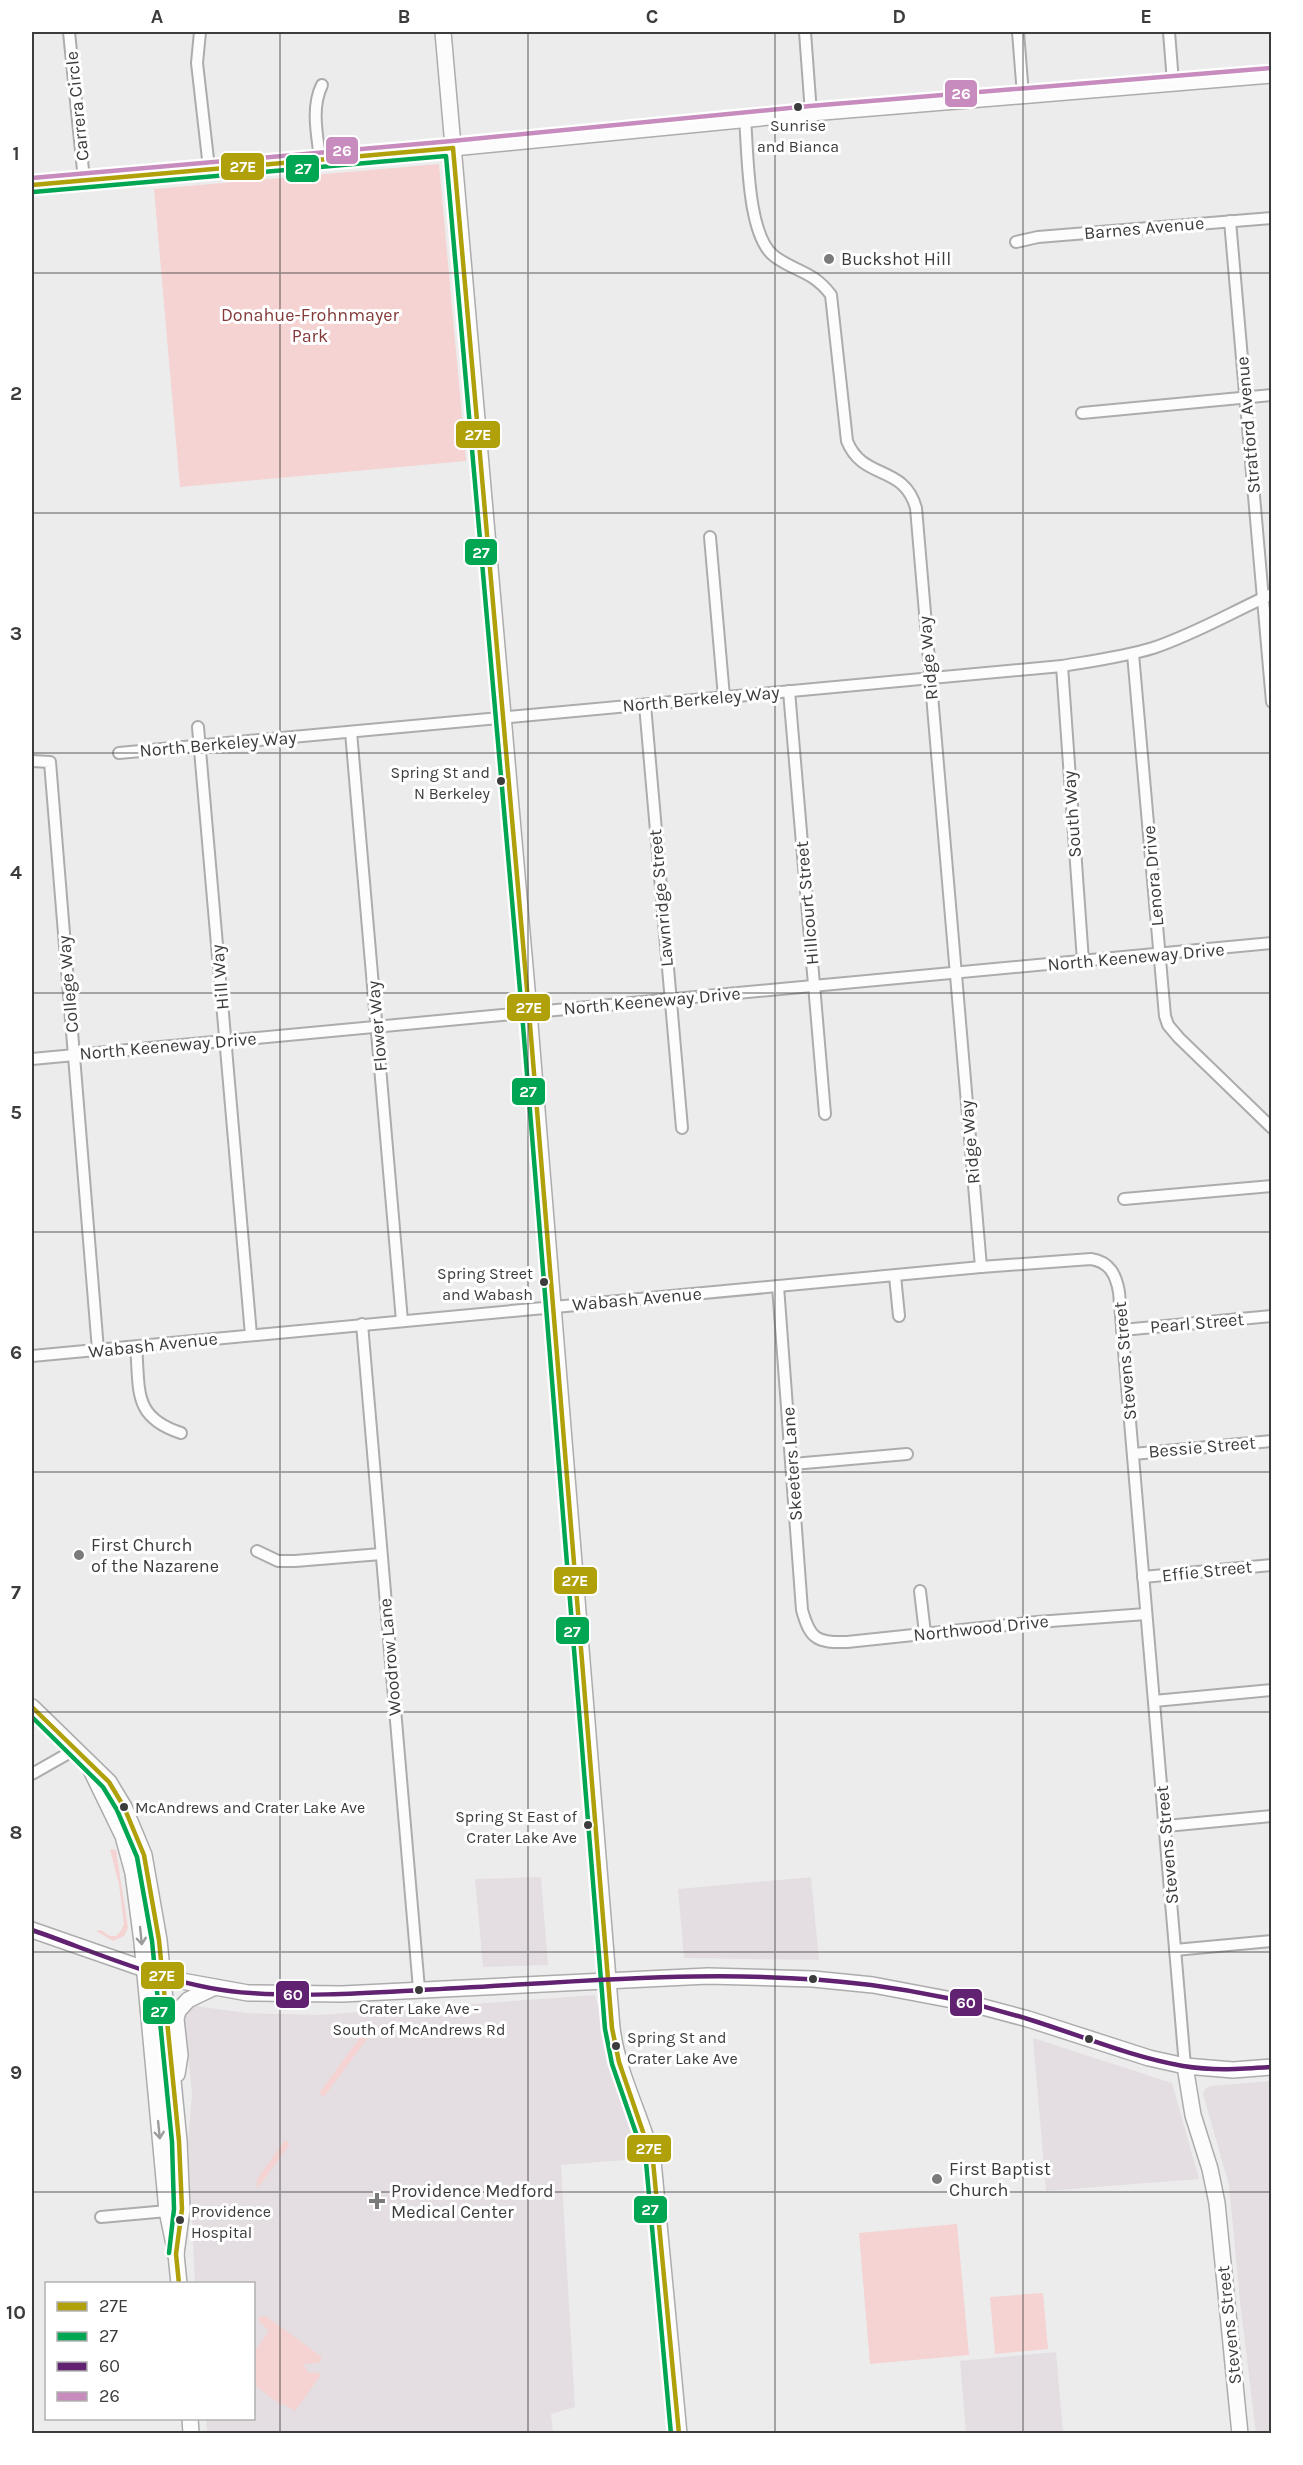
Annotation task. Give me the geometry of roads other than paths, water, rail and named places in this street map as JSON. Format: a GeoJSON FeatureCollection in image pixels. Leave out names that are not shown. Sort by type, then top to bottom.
{"type":"FeatureCollection","features":[{"type":"Feature","properties":{"kind":"street","name":"Carrera Circle"},"geometry":{"type":"LineString","coordinates":[[69,32],[84,180]]}},
{"type":"Feature","properties":{"kind":"street"},"geometry":{"type":"LineString","coordinates":[[200,32],[197,63],[208,168]]}},
{"type":"Feature","properties":{"kind":"street"},"geometry":{"type":"LineString","coordinates":[[443,32],[529,1012],[608,1980],[617,2060],[644,2129],[653,2161],[679,2433]]}},
{"type":"Feature","properties":{"kind":"street"},"geometry":{"type":"LineString","coordinates":[[805,32],[811,112]]}},
{"type":"Feature","properties":{"kind":"street"},"geometry":{"type":"LineString","coordinates":[[1018,32],[1023,95]]}},
{"type":"Feature","properties":{"kind":"street"},"geometry":{"type":"LineString","coordinates":[[1169,32],[1173,82]]}},
{"type":"Feature","properties":{"kind":"street"},"geometry":{"type":"LineString","coordinates":[[32,185],[453,148],[811,112],[1272,75]]}},
{"type":"Feature","properties":{"kind":"street"},"geometry":{"type":"LineString","coordinates":[[320,158],[315,107],[322,84]]}},
{"type":"Feature","properties":{"kind":"street","name":"Ridge Way"},"geometry":{"type":"LineString","coordinates":[[745,119],[757,230],[767,249],[774,256],[808,273],[818,280],[831,295],[847,441],[862,463],[899,481],[912,496],[916,508],[981,1267]]}},
{"type":"Feature","properties":{"kind":"street","name":"Barnes Avenue"},"geometry":{"type":"LineString","coordinates":[[1016,242],[1038,237],[1272,218]]}},
{"type":"Feature","properties":{"kind":"street","name":"Stratford Avenue"},"geometry":{"type":"LineString","coordinates":[[1230,221],[1267,596],[1272,702]]}},
{"type":"Feature","properties":{"kind":"street"},"geometry":{"type":"LineString","coordinates":[[1082,413],[1272,395]]}},
{"type":"Feature","properties":{"kind":"street"},"geometry":{"type":"LineString","coordinates":[[710,537],[724,697]]}},
{"type":"Feature","properties":{"kind":"street","name":"North Berkeley Way"},"geometry":{"type":"LineString","coordinates":[[118,753],[1062,666],[1133,654],[1193,632],[1267,596]]}},
{"type":"Feature","properties":{"kind":"street","name":"Lenora Drive"},"geometry":{"type":"LineString","coordinates":[[1133,654],[1165,1016],[1168,1025],[1179,1038],[1272,1128]]}},
{"type":"Feature","properties":{"kind":"street","name":"South Way"},"geometry":{"type":"LineString","coordinates":[[1062,666],[1083,961]]}},
{"type":"Feature","properties":{"kind":"street","name":"Hillcourt Street"},"geometry":{"type":"LineString","coordinates":[[789,691],[825,1114]]}},
{"type":"Feature","properties":{"kind":"street","name":"Lawnridge Street"},"geometry":{"type":"LineString","coordinates":[[645,705],[682,1128]]}},
{"type":"Feature","properties":{"kind":"street","name":"Hill Way"},"geometry":{"type":"LineString","coordinates":[[198,727],[251,1335]]}},
{"type":"Feature","properties":{"kind":"street","name":"Flower Way"},"geometry":{"type":"LineString","coordinates":[[351,732],[402,1321]]}},
{"type":"Feature","properties":{"kind":"street","name":"College Way"},"geometry":{"type":"LineString","coordinates":[[32,761],[50,762],[98,1350]]}},
{"type":"Feature","properties":{"kind":"street","name":"North Keeneway Drive"},"geometry":{"type":"LineString","coordinates":[[32,1059],[1272,943]]}},
{"type":"Feature","properties":{"kind":"street"},"geometry":{"type":"LineString","coordinates":[[1124,1199],[1272,1186]]}},
{"type":"Feature","properties":{"kind":"street","name":"Wabash Avenue"},"geometry":{"type":"LineString","coordinates":[[32,1356],[981,1267],[1099,1260]]}},
{"type":"Feature","properties":{"kind":"street","name":"Stevens Street"},"geometry":{"type":"LineString","coordinates":[[1099,1260],[1109,1267],[1115,1276],[1122,1330],[1185,2066],[1191,2107],[1210,2169],[1217,2203],[1240,2433]]}},
{"type":"Feature","properties":{"kind":"street"},"geometry":{"type":"LineString","coordinates":[[895,1276],[899,1316]]}},
{"type":"Feature","properties":{"kind":"street","name":"Skeeters Lane"},"geometry":{"type":"LineString","coordinates":[[778,1286],[802,1610],[810,1633],[816,1638]]}},
{"type":"Feature","properties":{"kind":"street","name":"Pearl Street"},"geometry":{"type":"LineString","coordinates":[[1122,1330],[1272,1316]]}},
{"type":"Feature","properties":{"kind":"street","name":"Woodrow Lane"},"geometry":{"type":"LineString","coordinates":[[362,1324],[419,1989]]}},
{"type":"Feature","properties":{"kind":"street"},"geometry":{"type":"LineString","coordinates":[[136,1347],[140,1393],[146,1412],[165,1428],[181,1433]]}},
{"type":"Feature","properties":{"kind":"street","name":"Bessie Street"},"geometry":{"type":"LineString","coordinates":[[1133,1454],[1272,1441]]}},
{"type":"Feature","properties":{"kind":"street"},"geometry":{"type":"LineString","coordinates":[[792,1464],[907,1454]]}},
{"type":"Feature","properties":{"kind":"street"},"geometry":{"type":"LineString","coordinates":[[257,1551],[278,1561],[381,1554]]}},
{"type":"Feature","properties":{"kind":"street","name":"Effie Street"},"geometry":{"type":"LineString","coordinates":[[1143,1577],[1272,1565]]}},
{"type":"Feature","properties":{"kind":"street"},"geometry":{"type":"LineString","coordinates":[[920,1591],[925,1634]]}},
{"type":"Feature","properties":{"kind":"street","name":"Northwood Drive"},"geometry":{"type":"LineString","coordinates":[[816,1638],[833,1643],[847,1642],[1146,1614]]}},
{"type":"Feature","properties":{"kind":"street"},"geometry":{"type":"LineString","coordinates":[[1154,1701],[1272,1690]]}},
{"type":"Feature","properties":{"kind":"street"},"geometry":{"type":"LineString","coordinates":[[32,1707],[109,1782],[134,1830],[144,1856],[155,1910],[178,2141],[182,2210],[176,2254]]}},
{"type":"Feature","properties":{"kind":"street"},"geometry":{"type":"LineString","coordinates":[[32,1774],[76,1749]]}},
{"type":"Feature","properties":{"kind":"street"},"geometry":{"type":"LineString","coordinates":[[87,1762],[112,1812],[128,1852],[138,1906],[167,2211],[179,2282]]}},
{"type":"Feature","properties":{"kind":"street"},"geometry":{"type":"LineString","coordinates":[[1166,1826],[1272,1816]]}},
{"type":"Feature","properties":{"kind":"street"},"geometry":{"type":"LineString","coordinates":[[32,1930],[162,1976],[213,1988],[265,1994],[295,1995],[608,1980],[759,1976],[873,1985],[930,1994],[999,2010],[1149,2058],[1185,2066],[1233,2070],[1272,2067]]}},
{"type":"Feature","properties":{"kind":"street"},"geometry":{"type":"LineString","coordinates":[[1175,1950],[1272,1941]]}},
{"type":"Feature","properties":{"kind":"street"},"geometry":{"type":"LineString","coordinates":[[174,2101],[180,2055],[176,2019],[178,2011],[188,2001],[213,1988]]}},
{"type":"Feature","properties":{"kind":"street"},"geometry":{"type":"LineString","coordinates":[[101,2217],[167,2211]]}},
{"type":"Feature","properties":{"kind":"place","name":"Sunrise and Bianca"},"geometry":{"type":"Point","coordinates":[798,107]}},
{"type":"Feature","properties":{"kind":"place","name":"Buckshot Hill"},"geometry":{"type":"Point","coordinates":[829,259]}},
{"type":"Feature","properties":{"kind":"place","name":"Spring St and N Berkeley"},"geometry":{"type":"Point","coordinates":[501,781]}},
{"type":"Feature","properties":{"kind":"place","name":"Spring Street and Wabash"},"geometry":{"type":"Point","coordinates":[544,1282]}},
{"type":"Feature","properties":{"kind":"place","name":"First Church of the Nazarene"},"geometry":{"type":"Point","coordinates":[79,1555]}},
{"type":"Feature","properties":{"kind":"place","name":"McAndrews and Crater Lake Ave"},"geometry":{"type":"Point","coordinates":[124,1807]}},
{"type":"Feature","properties":{"kind":"place","name":"Spring St East of Crater Lake Ave"},"geometry":{"type":"Point","coordinates":[588,1825]}},
{"type":"Feature","properties":{"kind":"place","name":"Crater Lake Ave - South of McAndrews Rd"},"geometry":{"type":"Point","coordinates":[419,1990]}},
{"type":"Feature","properties":{"kind":"place","name":"Spring St and Crater Lake Ave"},"geometry":{"type":"Point","coordinates":[616,2046]}},
{"type":"Feature","properties":{"kind":"place","name":"First Baptist Church"},"geometry":{"type":"Point","coordinates":[937,2179]}},
{"type":"Feature","properties":{"kind":"place","name":"Providence Medford Medical Center"},"geometry":{"type":"Point","coordinates":[377,2201]}},
{"type":"Feature","properties":{"kind":"place","name":"Providence Hospital"},"geometry":{"type":"Point","coordinates":[180,2220]}},
{"type":"Feature","properties":{"kind":"park label","name":"Donahue-Frohnmayer Park"},"geometry":{"type":"Point","coordinates":[310,325]}}]}
